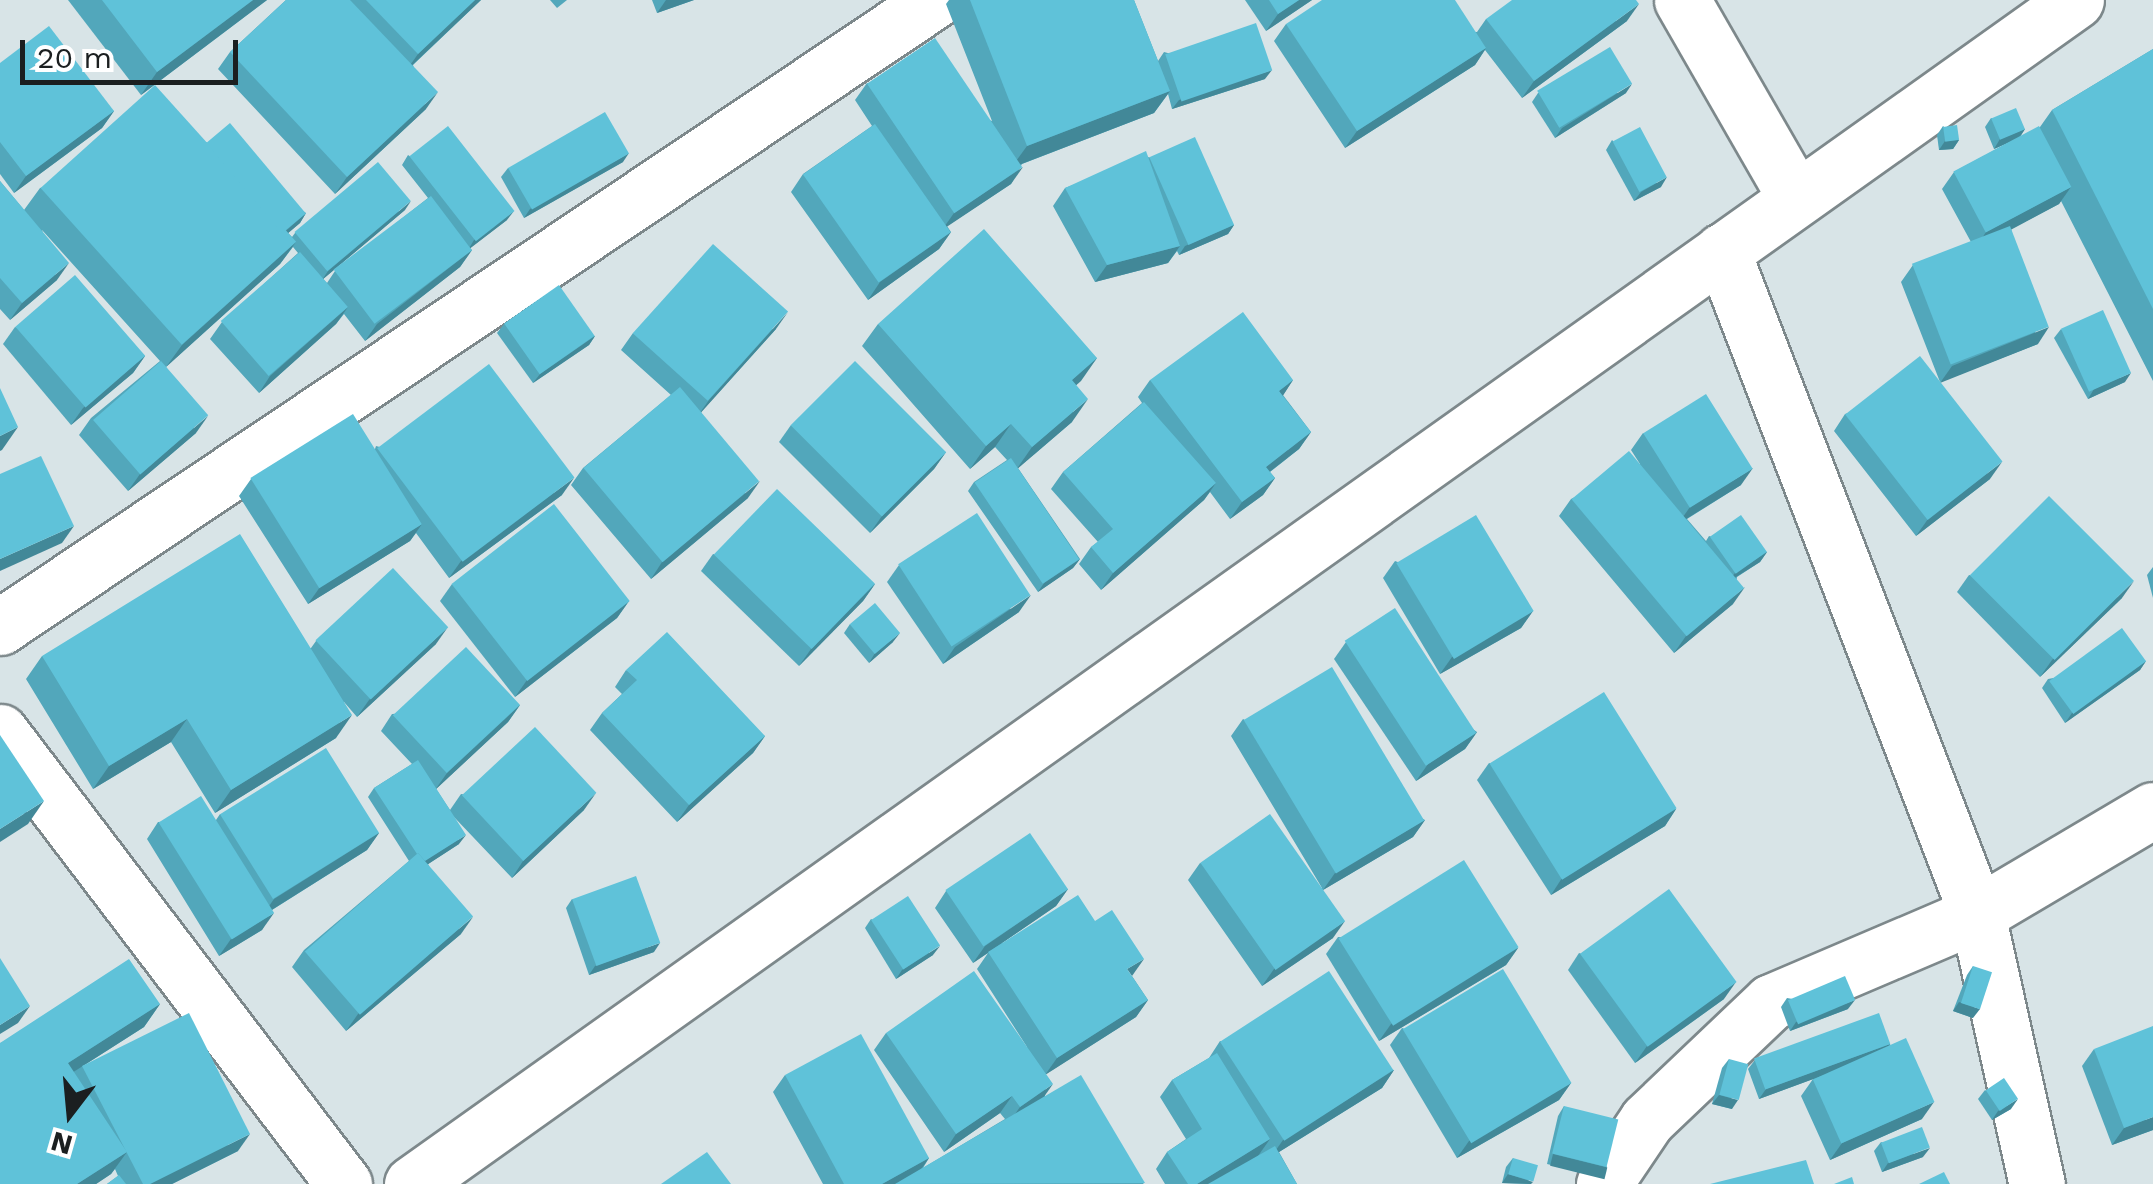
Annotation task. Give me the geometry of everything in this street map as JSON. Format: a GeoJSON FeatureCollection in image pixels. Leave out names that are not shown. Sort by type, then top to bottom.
{"type":"FeatureCollection","features":[{"type":"Feature","properties":{"kind":"street"},"geometry":{"type":"LineString","coordinates":[[0,627],[935,0]]}},
{"type":"Feature","properties":{"kind":"street"},"geometry":{"type":"LineString","coordinates":[[1682,0],[1796,198]]}},
{"type":"Feature","properties":{"kind":"street"},"geometry":{"type":"LineString","coordinates":[[412,1184],[2076,0]]}},
{"type":"Feature","properties":{"kind":"street"},"geometry":{"type":"LineString","coordinates":[[1722,251],[1977,914],[2036,1184]]}},
{"type":"Feature","properties":{"kind":"street"},"geometry":{"type":"LineString","coordinates":[[0,732],[344,1184]]}},
{"type":"Feature","properties":{"kind":"street"},"geometry":{"type":"LineString","coordinates":[[1604,1184],[1647,1120],[1771,1002],[1977,914],[2153,810]]}},
{"type":"Feature","properties":{"kind":"building"},"geometry":{"type":"Polygon","coordinates":[[[102,0],[253,0],[157,72],[102,0]]]}},
{"type":"Feature","properties":{"kind":"building"},"geometry":{"type":"Polygon","coordinates":[[[286,0],[350,0],[438,92],[347,177],[230,52],[286,0]]]}},
{"type":"Feature","properties":{"kind":"building"},"geometry":{"type":"Polygon","coordinates":[[[366,0],[475,0],[418,54],[366,0]]]}},
{"type":"Feature","properties":{"kind":"building"},"geometry":{"type":"Polygon","coordinates":[[[970,0],[1134,0],[1170,91],[1027,146],[970,0]]]}},
{"type":"Feature","properties":{"kind":"building"},"geometry":{"type":"Polygon","coordinates":[[[1269,0],[1299,0],[1278,14],[1269,0]]]}},
{"type":"Feature","properties":{"kind":"building"},"geometry":{"type":"Polygon","coordinates":[[[1322,0],[1455,0],[1486,48],[1357,131],[1286,24],[1322,0]]]}},
{"type":"Feature","properties":{"kind":"building"},"geometry":{"type":"Polygon","coordinates":[[[1512,0],[1636,0],[1639,4],[1534,81],[1486,19],[1512,0]]]}},
{"type":"Feature","properties":{"kind":"building"},"geometry":{"type":"Polygon","coordinates":[[[1256,23],[1272,70],[1182,102],[1165,54],[1256,23]]]}},
{"type":"Feature","properties":{"kind":"building"},"geometry":{"type":"Polygon","coordinates":[[[49,26],[114,111],[26,176],[0,142],[0,63],[49,26]]]}},
{"type":"Feature","properties":{"kind":"building"},"geometry":{"type":"Polygon","coordinates":[[[935,38],[1022,167],[954,213],[867,84],[935,38]]]}},
{"type":"Feature","properties":{"kind":"building"},"geometry":{"type":"Polygon","coordinates":[[[1610,47],[1632,84],[1559,128],[1537,91],[1610,47]]]}},
{"type":"Feature","properties":{"kind":"building"},"geometry":{"type":"Polygon","coordinates":[[[2153,49],[2153,309],[2052,110],[2153,49]]]}},
{"type":"Feature","properties":{"kind":"building"},"geometry":{"type":"Polygon","coordinates":[[[155,85],[296,242],[182,345],[41,188],[155,85]]]}},
{"type":"Feature","properties":{"kind":"building"},"geometry":{"type":"Polygon","coordinates":[[[2016,108],[2025,129],[2000,140],[1991,119],[2016,108]]]}},
{"type":"Feature","properties":{"kind":"building"},"geometry":{"type":"Polygon","coordinates":[[[605,112],[629,154],[532,210],[508,168],[605,112]]]}},
{"type":"Feature","properties":{"kind":"building"},"geometry":{"type":"Polygon","coordinates":[[[230,123],[306,213],[282,233],[206,143],[230,123]]]}},
{"type":"Feature","properties":{"kind":"building"},"geometry":{"type":"Polygon","coordinates":[[[875,124],[951,232],[879,283],[803,174],[875,124]]]}},
{"type":"Feature","properties":{"kind":"building"},"geometry":{"type":"Polygon","coordinates":[[[1957,125],[1959,140],[1945,142],[1943,127],[1957,125]]]}},
{"type":"Feature","properties":{"kind":"building"},"geometry":{"type":"Polygon","coordinates":[[[448,126],[514,211],[476,241],[409,156],[448,126]]]}},
{"type":"Feature","properties":{"kind":"building"},"geometry":{"type":"Polygon","coordinates":[[[2039,126],[2071,187],[1986,232],[1953,172],[2039,126]]]}},
{"type":"Feature","properties":{"kind":"building"},"geometry":{"type":"Polygon","coordinates":[[[1640,127],[1667,177],[1639,192],[1613,142],[1640,127]]]}},
{"type":"Feature","properties":{"kind":"building"},"geometry":{"type":"Polygon","coordinates":[[[1195,137],[1234,225],[1188,245],[1149,157],[1195,137]]]}},
{"type":"Feature","properties":{"kind":"building"},"geometry":{"type":"Polygon","coordinates":[[[1146,151],[1180,246],[1107,265],[1065,188],[1146,151]]]}},
{"type":"Feature","properties":{"kind":"building"},"geometry":{"type":"Polygon","coordinates":[[[378,162],[411,201],[327,271],[295,232],[378,162]]]}},
{"type":"Feature","properties":{"kind":"building"},"geometry":{"type":"Polygon","coordinates":[[[0,181],[69,263],[22,303],[0,278],[0,181]]]}},
{"type":"Feature","properties":{"kind":"building"},"geometry":{"type":"Polygon","coordinates":[[[431,196],[472,250],[374,324],[334,269],[431,196]]]}},
{"type":"Feature","properties":{"kind":"building"},"geometry":{"type":"Polygon","coordinates":[[[2010,226],[2049,327],[1951,364],[1912,264],[2010,226]]]}},
{"type":"Feature","properties":{"kind":"building"},"geometry":{"type":"Polygon","coordinates":[[[984,229],[1097,358],[1072,380],[1088,399],[1032,447],[1011,424],[986,446],[878,324],[984,229]]]}},
{"type":"Feature","properties":{"kind":"building"},"geometry":{"type":"Polygon","coordinates":[[[713,244],[788,312],[708,401],[633,333],[713,244]]]}},
{"type":"Feature","properties":{"kind":"building"},"geometry":{"type":"Polygon","coordinates":[[[300,252],[348,307],[269,376],[221,321],[300,252]]]}},
{"type":"Feature","properties":{"kind":"building"},"geometry":{"type":"Polygon","coordinates":[[[75,275],[145,356],[86,408],[15,327],[75,275]]]}},
{"type":"Feature","properties":{"kind":"building"},"geometry":{"type":"Polygon","coordinates":[[[559,285],[595,336],[540,374],[504,323],[559,285]]]}},
{"type":"Feature","properties":{"kind":"building"},"geometry":{"type":"Polygon","coordinates":[[[2103,310],[2131,373],[2089,392],[2061,329],[2103,310]]]}},
{"type":"Feature","properties":{"kind":"building"},"geometry":{"type":"Polygon","coordinates":[[[1243,312],[1293,380],[1279,391],[1311,432],[1266,467],[1275,478],[1242,502],[1150,380],[1243,312]]]}},
{"type":"Feature","properties":{"kind":"building"},"geometry":{"type":"Polygon","coordinates":[[[1920,356],[2002,462],[1928,520],[1845,414],[1920,356]]]}},
{"type":"Feature","properties":{"kind":"building"},"geometry":{"type":"Polygon","coordinates":[[[161,361],[208,415],[140,474],[93,420],[161,361]]]}},
{"type":"Feature","properties":{"kind":"building"},"geometry":{"type":"Polygon","coordinates":[[[855,361],[946,452],[882,517],[791,425],[855,361]]]}},
{"type":"Feature","properties":{"kind":"building"},"geometry":{"type":"Polygon","coordinates":[[[489,364],[574,477],[463,562],[377,448],[489,364]]]}},
{"type":"Feature","properties":{"kind":"building"},"geometry":{"type":"Polygon","coordinates":[[[680,387],[759,481],[663,562],[583,468],[680,387]]]}},
{"type":"Feature","properties":{"kind":"building"},"geometry":{"type":"Polygon","coordinates":[[[0,388],[18,427],[0,436],[0,388]]]}},
{"type":"Feature","properties":{"kind":"building"},"geometry":{"type":"Polygon","coordinates":[[[1706,394],[1753,469],[1690,508],[1643,433],[1706,394]]]}},
{"type":"Feature","properties":{"kind":"building"},"geometry":{"type":"Polygon","coordinates":[[[1144,402],[1216,483],[1113,573],[1091,547],[1113,529],[1063,472],[1144,402]]]}},
{"type":"Feature","properties":{"kind":"building"},"geometry":{"type":"Polygon","coordinates":[[[353,414],[422,524],[319,588],[250,478],[353,414]]]}},
{"type":"Feature","properties":{"kind":"building"},"geometry":{"type":"Polygon","coordinates":[[[1629,451],[1744,588],[1687,636],[1572,499],[1629,451]]]}},
{"type":"Feature","properties":{"kind":"building"},"geometry":{"type":"Polygon","coordinates":[[[41,456],[74,526],[0,559],[0,474],[41,456]]]}},
{"type":"Feature","properties":{"kind":"building"},"geometry":{"type":"Polygon","coordinates":[[[1011,458],[1079,559],[1043,584],[975,483],[1011,458]]]}},
{"type":"Feature","properties":{"kind":"building"},"geometry":{"type":"Polygon","coordinates":[[[777,489],[875,583],[812,649],[714,554],[777,489]]]}},
{"type":"Feature","properties":{"kind":"building"},"geometry":{"type":"Polygon","coordinates":[[[2049,496],[2134,581],[2055,660],[1970,575],[2049,496]]]}},
{"type":"Feature","properties":{"kind":"building"},"geometry":{"type":"Polygon","coordinates":[[[554,504],[630,601],[527,681],[452,584],[554,504]]]}},
{"type":"Feature","properties":{"kind":"building"},"geometry":{"type":"Polygon","coordinates":[[[977,513],[1030,595],[952,646],[898,564],[977,513]]]}},
{"type":"Feature","properties":{"kind":"building"},"geometry":{"type":"Polygon","coordinates":[[[1476,515],[1534,611],[1454,659],[1396,563],[1476,515]]]}},
{"type":"Feature","properties":{"kind":"building"},"geometry":{"type":"Polygon","coordinates":[[[1741,515],[1767,552],[1736,574],[1710,537],[1741,515]]]}},
{"type":"Feature","properties":{"kind":"building"},"geometry":{"type":"Polygon","coordinates":[[[240,534],[352,715],[231,790],[187,719],[109,766],[42,656],[240,534]]]}},
{"type":"Feature","properties":{"kind":"building"},"geometry":{"type":"Polygon","coordinates":[[[393,568],[448,627],[371,700],[315,640],[393,568]]]}},
{"type":"Feature","properties":{"kind":"building"},"geometry":{"type":"Polygon","coordinates":[[[875,603],[900,633],[875,654],[850,624],[875,603]]]}},
{"type":"Feature","properties":{"kind":"building"},"geometry":{"type":"Polygon","coordinates":[[[1395,608],[1476,733],[1426,766],[1345,641],[1395,608]]]}},
{"type":"Feature","properties":{"kind":"building"},"geometry":{"type":"Polygon","coordinates":[[[2122,628],[2146,661],[2073,714],[2049,681],[2122,628]]]}},
{"type":"Feature","properties":{"kind":"building"},"geometry":{"type":"Polygon","coordinates":[[[667,632],[765,736],[689,805],[602,713],[637,680],[626,670],[667,632]]]}},
{"type":"Feature","properties":{"kind":"building"},"geometry":{"type":"Polygon","coordinates":[[[466,647],[520,705],[447,773],[393,715],[466,647]]]}},
{"type":"Feature","properties":{"kind":"building"},"geometry":{"type":"Polygon","coordinates":[[[1332,667],[1424,820],[1336,873],[1244,720],[1332,667]]]}},
{"type":"Feature","properties":{"kind":"building"},"geometry":{"type":"Polygon","coordinates":[[[1604,692],[1677,808],[1562,880],[1490,764],[1604,692]]]}},
{"type":"Feature","properties":{"kind":"building"},"geometry":{"type":"Polygon","coordinates":[[[535,727],[596,793],[523,861],[462,795],[535,727]]]}},
{"type":"Feature","properties":{"kind":"building"},"geometry":{"type":"Polygon","coordinates":[[[0,735],[44,801],[0,829],[0,735]]]}},
{"type":"Feature","properties":{"kind":"building"},"geometry":{"type":"Polygon","coordinates":[[[326,748],[379,833],[273,899],[220,814],[326,748]]]}},
{"type":"Feature","properties":{"kind":"building"},"geometry":{"type":"Polygon","coordinates":[[[418,760],[466,835],[425,861],[374,788],[418,760]]]}},
{"type":"Feature","properties":{"kind":"building"},"geometry":{"type":"Polygon","coordinates":[[[201,796],[274,913],[232,940],[159,822],[201,796]]]}},
{"type":"Feature","properties":{"kind":"building"},"geometry":{"type":"Polygon","coordinates":[[[1270,814],[1345,921],[1276,970],[1200,863],[1270,814]]]}},
{"type":"Feature","properties":{"kind":"building"},"geometry":{"type":"Polygon","coordinates":[[[1030,833],[1068,889],[983,946],[945,890],[1030,833]]]}},
{"type":"Feature","properties":{"kind":"building"},"geometry":{"type":"Polygon","coordinates":[[[418,853],[473,916],[360,1015],[305,951],[418,853]]]}},
{"type":"Feature","properties":{"kind":"building"},"geometry":{"type":"Polygon","coordinates":[[[1464,860],[1519,947],[1393,1026],[1338,938],[1464,860]]]}},
{"type":"Feature","properties":{"kind":"building"},"geometry":{"type":"Polygon","coordinates":[[[636,876],[660,943],[596,966],[572,899],[636,876]]]}},
{"type":"Feature","properties":{"kind":"building"},"geometry":{"type":"Polygon","coordinates":[[[1669,889],[1737,982],[1648,1047],[1580,954],[1669,889]]]}},
{"type":"Feature","properties":{"kind":"building"},"geometry":{"type":"Polygon","coordinates":[[[1078,895],[1095,921],[1112,910],[1144,959],[1127,969],[1148,1000],[1057,1058],[988,952],[1078,895]]]}},
{"type":"Feature","properties":{"kind":"building"},"geometry":{"type":"Polygon","coordinates":[[[908,896],[940,945],[903,969],[871,920],[908,896]]]}},
{"type":"Feature","properties":{"kind":"building"},"geometry":{"type":"Polygon","coordinates":[[[0,958],[30,1006],[0,1025],[0,958]]]}},
{"type":"Feature","properties":{"kind":"building"},"geometry":{"type":"Polygon","coordinates":[[[129,959],[160,1004],[68,1063],[127,1152],[77,1184],[0,1184],[0,1043],[129,959]]]}},
{"type":"Feature","properties":{"kind":"building"},"geometry":{"type":"Polygon","coordinates":[[[1973,966],[1992,972],[1980,1009],[1961,1003],[1973,966]]]}},
{"type":"Feature","properties":{"kind":"building"},"geometry":{"type":"Polygon","coordinates":[[[1503,969],[1572,1083],[1471,1143],[1403,1029],[1503,969]]]}},
{"type":"Feature","properties":{"kind":"building"},"geometry":{"type":"Polygon","coordinates":[[[974,971],[1053,1084],[1020,1107],[1012,1096],[956,1134],[886,1033],[974,971]]]}},
{"type":"Feature","properties":{"kind":"building"},"geometry":{"type":"Polygon","coordinates":[[[1329,971],[1393,1070],[1284,1141],[1220,1042],[1329,971]]]}},
{"type":"Feature","properties":{"kind":"building"},"geometry":{"type":"Polygon","coordinates":[[[1845,976],[1855,1000],[1798,1024],[1788,1000],[1845,976]]]}},
{"type":"Feature","properties":{"kind":"building"},"geometry":{"type":"Polygon","coordinates":[[[189,1013],[250,1134],[143,1184],[82,1066],[189,1013]]]}},
{"type":"Feature","properties":{"kind":"building"},"geometry":{"type":"Polygon","coordinates":[[[1879,1013],[1890,1044],[1765,1089],[1754,1058],[1879,1013]]]}},
{"type":"Feature","properties":{"kind":"building"},"geometry":{"type":"Polygon","coordinates":[[[2153,1026],[2153,1117],[2124,1128],[2094,1049],[2153,1026]]]}},
{"type":"Feature","properties":{"kind":"building"},"geometry":{"type":"Polygon","coordinates":[[[861,1034],[929,1158],[882,1184],[844,1184],[785,1075],[861,1034]]]}},
{"type":"Feature","properties":{"kind":"building"},"geometry":{"type":"Polygon","coordinates":[[[1906,1038],[1934,1102],[1841,1143],[1813,1079],[1906,1038]]]}},
{"type":"Feature","properties":{"kind":"building"},"geometry":{"type":"Polygon","coordinates":[[[1217,1053],[1270,1139],[1197,1184],[1188,1184],[1167,1152],[1202,1129],[1172,1080],[1217,1053]]]}},
{"type":"Feature","properties":{"kind":"building"},"geometry":{"type":"Polygon","coordinates":[[[1729,1059],[1748,1064],[1739,1100],[1719,1095],[1729,1059]]]}},
{"type":"Feature","properties":{"kind":"building"},"geometry":{"type":"Polygon","coordinates":[[[1081,1075],[1145,1183],[895,1184],[1081,1075]]]}},
{"type":"Feature","properties":{"kind":"building"},"geometry":{"type":"Polygon","coordinates":[[[2004,1078],[2018,1099],[2000,1111],[1986,1090],[2004,1078]]]}},
{"type":"Feature","properties":{"kind":"building"},"geometry":{"type":"Polygon","coordinates":[[[1564,1106],[1618,1120],[1606,1167],[1552,1154],[1564,1106]]]}},
{"type":"Feature","properties":{"kind":"building"},"geometry":{"type":"Polygon","coordinates":[[[1922,1127],[1930,1148],[1889,1163],[1881,1143],[1922,1127]]]}},
{"type":"Feature","properties":{"kind":"building"},"geometry":{"type":"Polygon","coordinates":[[[1275,1146],[1297,1184],[1208,1184],[1275,1146]]]}},
{"type":"Feature","properties":{"kind":"building"},"geometry":{"type":"Polygon","coordinates":[[[707,1152],[731,1184],[661,1184],[707,1152]]]}},
{"type":"Feature","properties":{"kind":"building"},"geometry":{"type":"Polygon","coordinates":[[[1513,1158],[1538,1165],[1533,1182],[1508,1174],[1513,1158]]]}},
{"type":"Feature","properties":{"kind":"building"},"geometry":{"type":"Polygon","coordinates":[[[1806,1160],[1814,1184],[1710,1184],[1806,1160]]]}},
{"type":"Feature","properties":{"kind":"building"},"geometry":{"type":"Polygon","coordinates":[[[1944,1172],[1950,1184],[1919,1184],[1944,1172]]]}},
{"type":"Feature","properties":{"kind":"building"},"geometry":{"type":"Polygon","coordinates":[[[119,1175],[126,1184],[107,1184],[119,1175]]]}},
{"type":"Feature","properties":{"kind":"building"},"geometry":{"type":"Polygon","coordinates":[[[1852,1177],[1854,1184],[1834,1184],[1852,1177]]]}}]}
